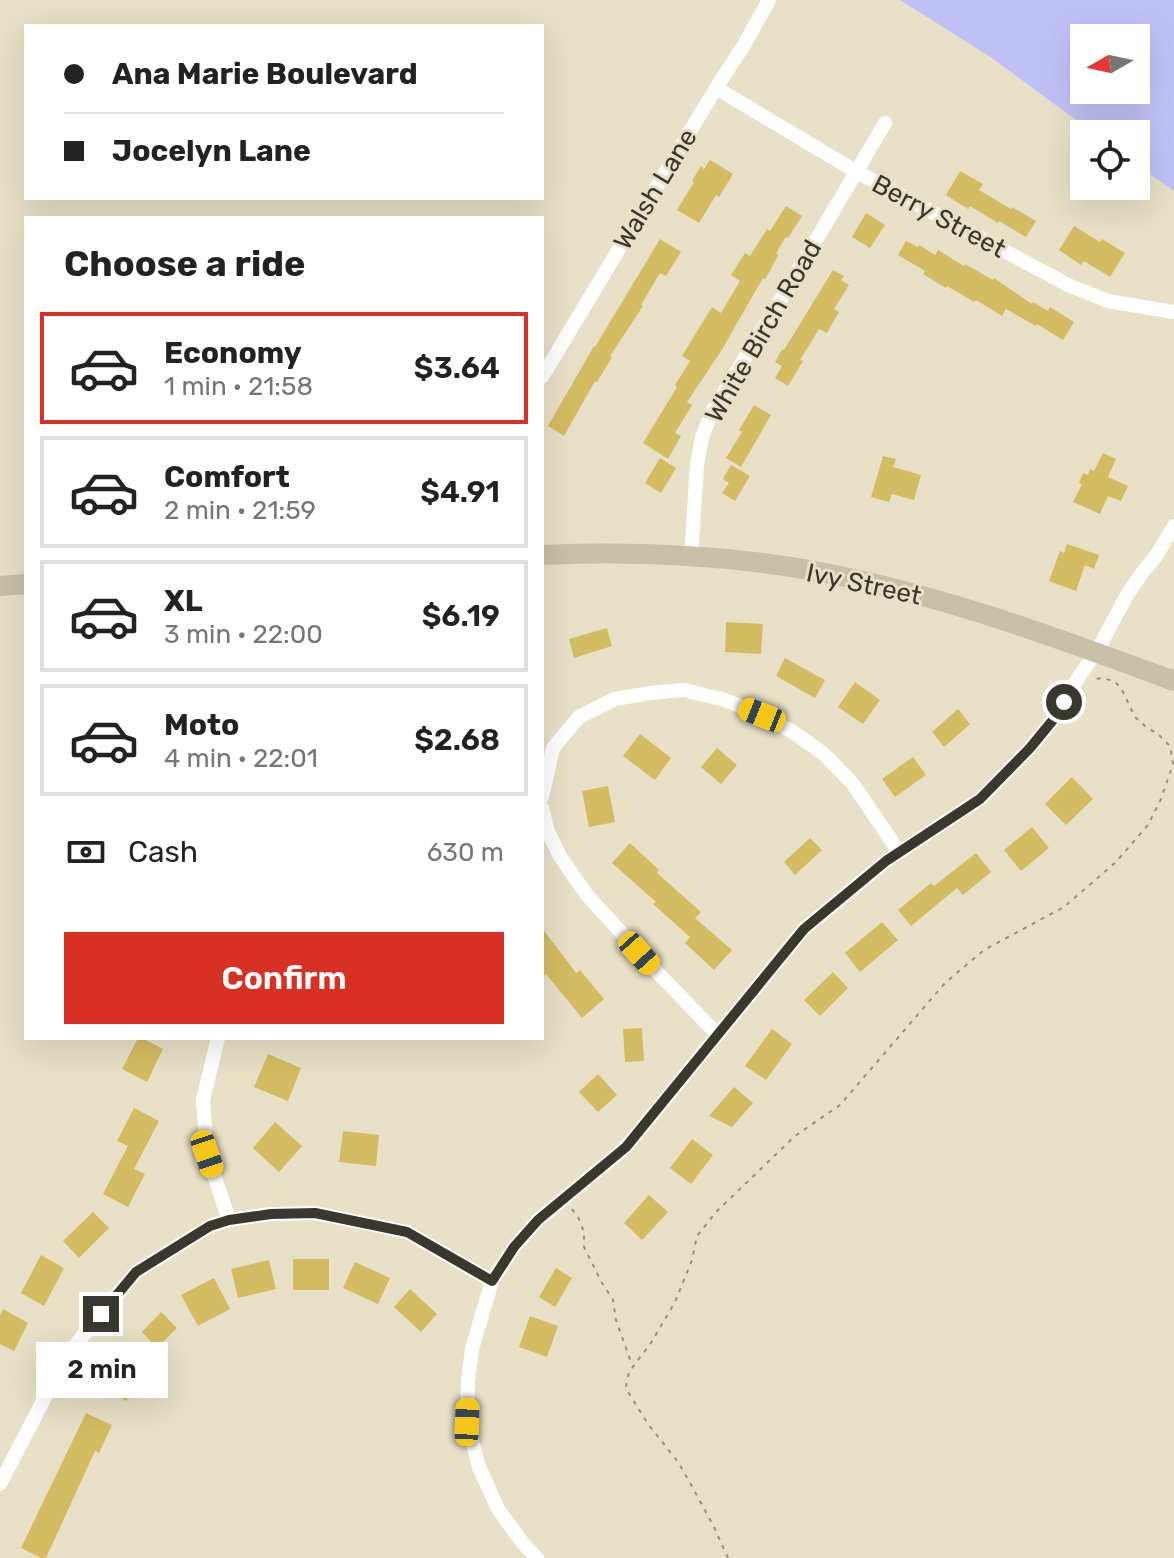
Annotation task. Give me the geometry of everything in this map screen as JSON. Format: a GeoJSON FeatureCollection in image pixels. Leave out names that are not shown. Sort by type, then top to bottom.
{"type":"FeatureCollection","features":[{"type":"Feature","properties":{"kind":"main road","name":"Ivy Street"},"geometry":{"type":"LineString","coordinates":[[544,555],[691,556],[818,572],[969,609],[1174,681]]}},
{"type":"Feature","properties":{"kind":"main road"},"geometry":{"type":"LineString","coordinates":[[0,586],[24,584]]}},
{"type":"Feature","properties":{"kind":"street","name":"Walsh Lane"},"geometry":{"type":"LineString","coordinates":[[544,374],[769,0]]}},
{"type":"Feature","properties":{"kind":"street","name":"Berry Street"},"geometry":{"type":"LineString","coordinates":[[716,88],[857,172],[1068,285],[1108,301],[1174,312]]}},
{"type":"Feature","properties":{"kind":"street","name":"White Birch Road"},"geometry":{"type":"LineString","coordinates":[[691,556],[697,465],[702,437],[713,410],[885,123]]}},
{"type":"Feature","properties":{"kind":"street"},"geometry":{"type":"LineString","coordinates":[[537,1558],[498,1509],[479,1467],[467,1422],[472,1349],[492,1281],[514,1247],[538,1220],[626,1147],[804,929],[899,852],[980,799],[1009,772],[1053,720],[1096,653],[1127,595],[1174,526]]}},
{"type":"Feature","properties":{"kind":"street"},"geometry":{"type":"LineString","coordinates":[[544,788],[553,748],[579,717],[615,699],[684,690],[725,700],[762,715],[824,754],[853,784],[899,852]]}},
{"type":"Feature","properties":{"kind":"street"},"geometry":{"type":"LineString","coordinates":[[544,816],[561,858],[587,895],[718,1035]]}},
{"type":"Feature","properties":{"kind":"street"},"geometry":{"type":"LineString","coordinates":[[218,1040],[203,1100],[207,1154],[229,1220]]}},
{"type":"Feature","properties":{"kind":"street"},"geometry":{"type":"LineString","coordinates":[[0,1484],[67,1355],[136,1272],[210,1226],[271,1214],[315,1213],[407,1232],[492,1281]]}},
{"type":"Feature","properties":{"kind":"path"},"geometry":{"type":"LineString","coordinates":[[728,1558],[678,1462],[628,1392],[627,1379],[675,1302],[692,1260],[697,1236],[725,1203],[795,1136],[840,1105],[945,983],[998,941],[1064,907],[1116,862],[1148,825],[1173,764],[1170,746],[1135,717],[1121,688],[1114,681],[1102,678],[1075,684]]}},
{"type":"Feature","properties":{"kind":"path"},"geometry":{"type":"LineString","coordinates":[[564,1199],[579,1219],[584,1232],[584,1247],[613,1300],[616,1320],[633,1366]]}},
{"type":"Feature","properties":{"kind":"shaded area"},"geometry":{"type":"Polygon","coordinates":[[[900,0],[1174,0],[1174,191],[1150,174],[1150,120],[1076,120],[992,58],[900,0]]]}},
{"type":"Feature","properties":{"kind":"building"},"geometry":{"type":"Polygon","coordinates":[[[710,160],[733,174],[699,223],[677,210],[701,166],[704,169],[710,160]]]}},
{"type":"Feature","properties":{"kind":"building"},"geometry":{"type":"Polygon","coordinates":[[[960,171],[983,184],[979,190],[1036,221],[1026,237],[946,195],[960,171]]]}},
{"type":"Feature","properties":{"kind":"building"},"geometry":{"type":"Polygon","coordinates":[[[786,206],[802,216],[776,253],[778,255],[771,269],[687,402],[692,405],[675,433],[681,436],[668,459],[643,443],[690,361],[682,356],[712,307],[721,313],[740,281],[731,275],[745,253],[750,256],[767,229],[770,231],[786,206]]]}},
{"type":"Feature","properties":{"kind":"building"},"geometry":{"type":"Polygon","coordinates":[[[866,213],[885,225],[870,248],[852,237],[866,213]]]}},
{"type":"Feature","properties":{"kind":"building"},"geometry":{"type":"Polygon","coordinates":[[[1074,226],[1125,253],[1110,277],[1084,261],[1081,265],[1059,250],[1074,226]]]}},
{"type":"Feature","properties":{"kind":"building"},"geometry":{"type":"Polygon","coordinates":[[[660,239],[681,252],[666,276],[660,273],[564,436],[548,426],[660,239]]]}},
{"type":"Feature","properties":{"kind":"building"},"geometry":{"type":"Polygon","coordinates":[[[906,241],[935,255],[938,250],[964,266],[994,278],[1032,304],[1048,311],[1050,307],[1074,322],[1063,340],[1006,309],[1002,316],[976,300],[974,302],[946,288],[898,255],[906,241]]]}},
{"type":"Feature","properties":{"kind":"building"},"geometry":{"type":"Polygon","coordinates":[[[833,270],[844,276],[841,280],[849,285],[834,309],[839,312],[827,333],[819,329],[788,386],[775,378],[782,366],[775,362],[833,270]]]}},
{"type":"Feature","properties":{"kind":"building"},"geometry":{"type":"Polygon","coordinates":[[[754,405],[771,415],[741,467],[726,458],[754,405]]]}},
{"type":"Feature","properties":{"kind":"building"},"geometry":{"type":"Polygon","coordinates":[[[1103,453],[1116,459],[1108,477],[1128,486],[1121,501],[1108,496],[1100,514],[1073,502],[1082,484],[1079,483],[1083,473],[1088,475],[1090,469],[1094,471],[1103,453]]]}},
{"type":"Feature","properties":{"kind":"building"},"geometry":{"type":"Polygon","coordinates":[[[883,456],[896,459],[893,467],[921,475],[914,500],[892,494],[889,502],[871,497],[883,456]]]}},
{"type":"Feature","properties":{"kind":"building"},"geometry":{"type":"Polygon","coordinates":[[[660,458],[676,468],[661,493],[645,483],[660,458]]]}},
{"type":"Feature","properties":{"kind":"building"},"geometry":{"type":"Polygon","coordinates":[[[731,465],[750,476],[735,501],[722,493],[729,483],[723,479],[731,465]]]}},
{"type":"Feature","properties":{"kind":"building"},"geometry":{"type":"Polygon","coordinates":[[[1067,544],[1099,555],[1094,569],[1085,565],[1076,591],[1049,581],[1060,551],[1064,553],[1067,544]]]}},
{"type":"Feature","properties":{"kind":"building"},"geometry":{"type":"Polygon","coordinates":[[[726,622],[763,624],[761,654],[725,652],[726,622]]]}},
{"type":"Feature","properties":{"kind":"building"},"geometry":{"type":"Polygon","coordinates":[[[607,628],[612,646],[574,658],[569,639],[607,628]]]}},
{"type":"Feature","properties":{"kind":"building"},"geometry":{"type":"Polygon","coordinates":[[[785,658],[825,680],[815,698],[776,676],[785,658]]]}},
{"type":"Feature","properties":{"kind":"building"},"geometry":{"type":"Polygon","coordinates":[[[855,682],[880,700],[863,724],[838,707],[855,682]]]}},
{"type":"Feature","properties":{"kind":"building"},"geometry":{"type":"Polygon","coordinates":[[[958,709],[970,724],[944,747],[932,732],[958,709]]]}},
{"type":"Feature","properties":{"kind":"building"},"geometry":{"type":"Polygon","coordinates":[[[640,734],[671,758],[655,780],[623,756],[640,734]]]}},
{"type":"Feature","properties":{"kind":"building"},"geometry":{"type":"Polygon","coordinates":[[[717,748],[737,765],[721,784],[701,767],[717,748]]]}},
{"type":"Feature","properties":{"kind":"building"},"geometry":{"type":"Polygon","coordinates":[[[913,757],[926,775],[895,797],[882,779],[913,757]]]}},
{"type":"Feature","properties":{"kind":"building"},"geometry":{"type":"Polygon","coordinates":[[[1072,777],[1093,799],[1066,825],[1045,804],[1072,777]]]}},
{"type":"Feature","properties":{"kind":"building"},"geometry":{"type":"Polygon","coordinates":[[[608,786],[615,822],[589,827],[582,791],[608,786]]]}},
{"type":"Feature","properties":{"kind":"building"},"geometry":{"type":"Polygon","coordinates":[[[1032,827],[1049,848],[1021,871],[1004,850],[1032,827]]]}},
{"type":"Feature","properties":{"kind":"building"},"geometry":{"type":"Polygon","coordinates":[[[810,838],[822,850],[795,875],[784,862],[810,838]]]}},
{"type":"Feature","properties":{"kind":"building"},"geometry":{"type":"Polygon","coordinates":[[[630,843],[659,870],[657,873],[701,912],[695,918],[732,950],[714,970],[685,943],[690,937],[612,863],[630,843]]]}},
{"type":"Feature","properties":{"kind":"building"},"geometry":{"type":"Polygon","coordinates":[[[976,853],[991,872],[963,895],[957,888],[911,926],[898,910],[976,853]]]}},
{"type":"Feature","properties":{"kind":"building"},"geometry":{"type":"Polygon","coordinates":[[[882,922],[898,940],[860,972],[845,953],[882,922]]]}},
{"type":"Feature","properties":{"kind":"building"},"geometry":{"type":"Polygon","coordinates":[[[544,931],[576,973],[580,970],[604,999],[582,1018],[546,974],[544,976],[544,931]]]}},
{"type":"Feature","properties":{"kind":"building"},"geometry":{"type":"Polygon","coordinates":[[[833,972],[848,988],[820,1016],[804,1000],[833,972]]]}},
{"type":"Feature","properties":{"kind":"building"},"geometry":{"type":"Polygon","coordinates":[[[642,1028],[644,1061],[625,1062],[623,1029],[642,1028]]]}},
{"type":"Feature","properties":{"kind":"building"},"geometry":{"type":"Polygon","coordinates":[[[772,1029],[792,1044],[766,1080],[745,1066],[772,1029]]]}},
{"type":"Feature","properties":{"kind":"building"},"geometry":{"type":"Polygon","coordinates":[[[137,1040],[146,1040],[163,1049],[147,1082],[122,1069],[137,1040]]]}},
{"type":"Feature","properties":{"kind":"building"},"geometry":{"type":"Polygon","coordinates":[[[268,1054],[301,1068],[288,1101],[254,1087],[268,1054]]]}},
{"type":"Feature","properties":{"kind":"building"},"geometry":{"type":"Polygon","coordinates":[[[598,1074],[617,1095],[598,1112],[579,1092],[598,1074]]]}},
{"type":"Feature","properties":{"kind":"building"},"geometry":{"type":"Polygon","coordinates":[[[734,1087],[753,1103],[732,1127],[709,1116],[734,1087]]]}},
{"type":"Feature","properties":{"kind":"building"},"geometry":{"type":"Polygon","coordinates":[[[134,1108],[159,1121],[134,1169],[145,1174],[128,1207],[103,1194],[128,1146],[117,1141],[134,1108]]]}},
{"type":"Feature","properties":{"kind":"building"},"geometry":{"type":"Polygon","coordinates":[[[275,1122],[302,1146],[279,1172],[253,1148],[275,1122]]]}},
{"type":"Feature","properties":{"kind":"building"},"geometry":{"type":"Polygon","coordinates":[[[343,1131],[379,1135],[376,1166],[339,1162],[343,1131]]]}},
{"type":"Feature","properties":{"kind":"building"},"geometry":{"type":"Polygon","coordinates":[[[692,1139],[713,1155],[691,1184],[670,1168],[692,1139]]]}},
{"type":"Feature","properties":{"kind":"building"},"geometry":{"type":"Polygon","coordinates":[[[649,1195],[668,1212],[642,1240],[624,1223],[649,1195]]]}},
{"type":"Feature","properties":{"kind":"building"},"geometry":{"type":"Polygon","coordinates":[[[93,1212],[109,1228],[79,1258],[63,1241],[93,1212]]]}},
{"type":"Feature","properties":{"kind":"building"},"geometry":{"type":"Polygon","coordinates":[[[41,1255],[64,1268],[44,1306],[21,1293],[41,1255]]]}},
{"type":"Feature","properties":{"kind":"building"},"geometry":{"type":"Polygon","coordinates":[[[293,1259],[329,1259],[329,1290],[293,1290],[293,1259]]]}},
{"type":"Feature","properties":{"kind":"building"},"geometry":{"type":"Polygon","coordinates":[[[269,1260],[276,1289],[238,1298],[231,1269],[269,1260]]]}},
{"type":"Feature","properties":{"kind":"building"},"geometry":{"type":"Polygon","coordinates":[[[355,1262],[390,1278],[378,1304],[343,1288],[355,1262]]]}},
{"type":"Feature","properties":{"kind":"building"},"geometry":{"type":"Polygon","coordinates":[[[556,1268],[572,1278],[555,1307],[539,1297],[556,1268]]]}},
{"type":"Feature","properties":{"kind":"building"},"geometry":{"type":"Polygon","coordinates":[[[214,1278],[230,1309],[198,1326],[181,1295],[214,1278]]]}},
{"type":"Feature","properties":{"kind":"building"},"geometry":{"type":"Polygon","coordinates":[[[410,1289],[437,1314],[421,1332],[394,1307],[410,1289]]]}},
{"type":"Feature","properties":{"kind":"building"},"geometry":{"type":"Polygon","coordinates":[[[3,1309],[28,1323],[14,1351],[0,1344],[0,1315],[3,1309]]]}},
{"type":"Feature","properties":{"kind":"building"},"geometry":{"type":"Polygon","coordinates":[[[161,1312],[177,1328],[157,1348],[142,1332],[161,1312]]]}},
{"type":"Feature","properties":{"kind":"building"},"geometry":{"type":"Polygon","coordinates":[[[530,1316],[558,1326],[547,1357],[519,1347],[530,1316]]]}},
{"type":"Feature","properties":{"kind":"building"},"geometry":{"type":"Polygon","coordinates":[[[120,1349],[147,1366],[126,1401],[98,1384],[120,1349]]]}},
{"type":"Feature","properties":{"kind":"building"},"geometry":{"type":"Polygon","coordinates":[[[86,1413],[112,1425],[99,1453],[95,1451],[46,1558],[41,1558],[21,1548],[86,1413]]]}},
{"type":"Feature","properties":{"kind":"route"},"geometry":{"type":"LineString","coordinates":[[101,1314],[136,1272],[210,1226],[271,1214],[315,1213],[407,1232],[492,1281],[514,1247],[538,1220],[626,1147],[804,929],[886,861],[980,799],[1030,748],[1064,702]]}}]}
